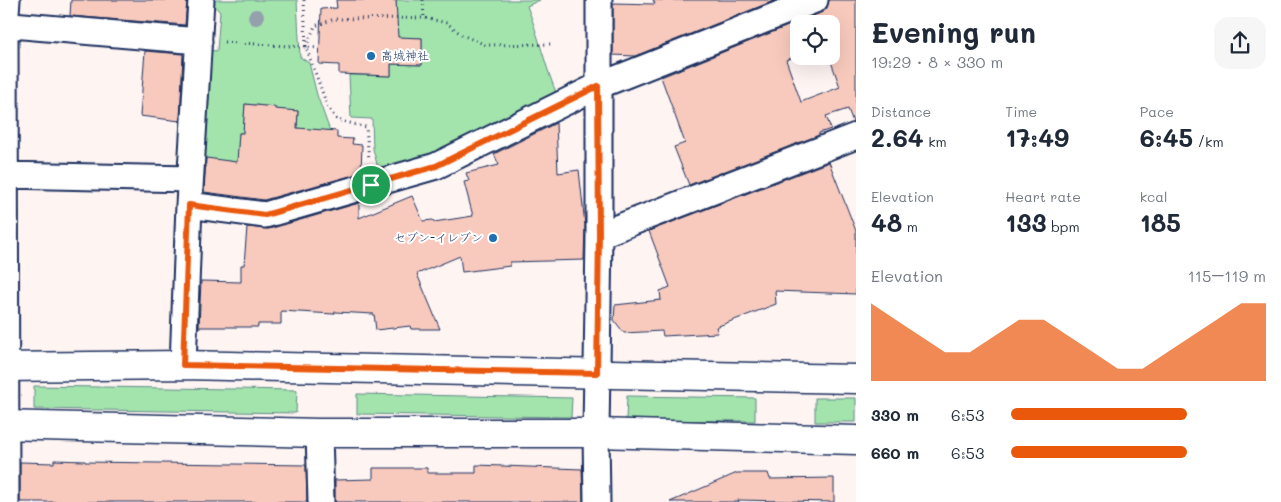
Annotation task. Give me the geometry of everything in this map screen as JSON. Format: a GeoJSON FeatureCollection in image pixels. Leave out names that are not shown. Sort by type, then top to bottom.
{"type":"FeatureCollection","features":[{"type":"Feature","properties":{"kind":"street"},"geometry":{"type":"LineString","coordinates":[[6,502],[3,425],[5,175],[3,25],[7,0]]}},
{"type":"Feature","properties":{"kind":"street"},"geometry":{"type":"LineString","coordinates":[[183,365],[190,179],[201,0]]}},
{"type":"Feature","properties":{"kind":"street"},"geometry":{"type":"LineString","coordinates":[[598,502],[596,433],[599,235],[599,0]]}},
{"type":"Feature","properties":{"kind":"street"},"geometry":{"type":"LineString","coordinates":[[189,205],[265,215],[436,166],[598,86],[815,0]]}},
{"type":"Feature","properties":{"kind":"street"},"geometry":{"type":"LineString","coordinates":[[3,25],[199,41]]}},
{"type":"Feature","properties":{"kind":"street"},"geometry":{"type":"LineString","coordinates":[[599,235],[856,136]]}},
{"type":"Feature","properties":{"kind":"street"},"geometry":{"type":"LineString","coordinates":[[5,175],[190,179]]}},
{"type":"Feature","properties":{"kind":"street"},"geometry":{"type":"LineString","coordinates":[[3,367],[183,365],[856,379]]}},
{"type":"Feature","properties":{"kind":"street"},"geometry":{"type":"LineString","coordinates":[[3,425],[319,433],[596,433],[856,440]]}},
{"type":"Feature","properties":{"kind":"street"},"geometry":{"type":"LineString","coordinates":[[319,433],[321,502]]}},
{"type":"Feature","properties":{"kind":"path"},"geometry":{"type":"LineString","coordinates":[[304,0],[306,47],[328,108],[337,120],[366,127],[371,185]]}},
{"type":"Feature","properties":{"kind":"path"},"geometry":{"type":"LineString","coordinates":[[423,0],[424,18]]}},
{"type":"Feature","properties":{"kind":"path"},"geometry":{"type":"LineString","coordinates":[[306,47],[315,26],[334,19],[424,18],[447,23],[462,35],[486,45],[554,44]]}},
{"type":"Feature","properties":{"kind":"path"},"geometry":{"type":"LineString","coordinates":[[199,41],[320,48]]}},
{"type":"Feature","properties":{"kind":"green space"},"geometry":{"type":"Polygon","coordinates":[[[209,0],[297,0],[300,57],[309,63],[317,95],[330,131],[297,132],[298,111],[277,110],[273,131],[275,107],[245,104],[243,133],[239,133],[238,151],[241,163],[198,158],[205,50],[217,51],[220,12],[209,0]]]}},
{"type":"Feature","properties":{"kind":"green space"},"geometry":{"type":"Polygon","coordinates":[[[396,0],[540,0],[527,6],[558,97],[430,159],[379,172],[373,149],[372,119],[351,118],[349,75],[391,76],[391,64],[422,65],[422,38],[392,37],[396,0]]]}},
{"type":"Feature","properties":{"kind":"green space"},"geometry":{"type":"Polygon","coordinates":[[[34,386],[297,390],[296,413],[34,409],[34,386]]]}},
{"type":"Feature","properties":{"kind":"green space"},"geometry":{"type":"Polygon","coordinates":[[[357,394],[572,398],[571,417],[357,414],[357,394]]]}},
{"type":"Feature","properties":{"kind":"green space"},"geometry":{"type":"Polygon","coordinates":[[[627,396],[755,398],[755,421],[626,420],[627,396]]]}},
{"type":"Feature","properties":{"kind":"green space"},"geometry":{"type":"Polygon","coordinates":[[[815,398],[856,398],[856,422],[815,422],[815,398]]]}},
{"type":"Feature","properties":{"kind":"building"},"geometry":{"type":"Polygon","coordinates":[[[71,0],[187,0],[185,25],[70,16],[71,0]]]}},
{"type":"Feature","properties":{"kind":"building","name":"高城神社"},"geometry":{"type":"Polygon","coordinates":[[[336,0],[396,0],[398,37],[422,38],[422,65],[391,64],[391,76],[339,74],[339,65],[319,64],[321,9],[337,8],[336,0]]]}},
{"type":"Feature","properties":{"kind":"building"},"geometry":{"type":"Polygon","coordinates":[[[653,0],[776,0],[635,56],[613,55],[613,3],[655,4],[653,0]]]}},
{"type":"Feature","properties":{"kind":"building"},"geometry":{"type":"Polygon","coordinates":[[[829,0],[856,0],[856,122],[853,122],[848,109],[826,116],[831,129],[689,185],[674,147],[685,143],[661,77],[790,25],[790,58],[786,60],[801,102],[840,87],[832,65],[840,65],[840,15],[815,15],[827,8],[829,0]]]}},
{"type":"Feature","properties":{"kind":"building"},"geometry":{"type":"Polygon","coordinates":[[[145,51],[183,54],[180,121],[140,116],[145,51]]]}},
{"type":"Feature","properties":{"kind":"building"},"geometry":{"type":"Polygon","coordinates":[[[245,104],[298,111],[297,128],[337,131],[337,138],[353,139],[352,144],[362,145],[361,173],[264,200],[204,192],[206,158],[237,162],[239,133],[243,133],[245,104]]]}},
{"type":"Feature","properties":{"kind":"building"},"geometry":{"type":"Polygon","coordinates":[[[556,123],[558,173],[579,170],[585,225],[584,260],[510,262],[510,266],[462,272],[460,256],[417,274],[440,329],[411,329],[410,326],[376,330],[374,314],[281,311],[281,324],[258,324],[258,327],[199,327],[201,281],[241,282],[241,265],[244,265],[247,227],[269,229],[359,203],[359,218],[412,196],[423,221],[433,220],[434,222],[473,216],[464,182],[469,181],[466,173],[499,165],[494,154],[556,123]]]}},
{"type":"Feature","properties":{"kind":"building"},"geometry":{"type":"Polygon","coordinates":[[[829,162],[856,231],[856,294],[775,291],[776,304],[716,327],[718,333],[663,336],[662,331],[624,333],[614,320],[615,305],[661,300],[660,291],[670,287],[649,231],[829,162]]]}},
{"type":"Feature","properties":{"kind":"building"},"geometry":{"type":"Polygon","coordinates":[[[54,460],[306,465],[307,502],[20,502],[20,462],[54,463],[54,460]]]}},
{"type":"Feature","properties":{"kind":"building"},"geometry":{"type":"Polygon","coordinates":[[[476,465],[582,469],[583,502],[335,502],[335,480],[373,479],[373,468],[427,468],[427,473],[476,473],[476,465]]]}},
{"type":"Feature","properties":{"kind":"building"},"geometry":{"type":"Polygon","coordinates":[[[737,473],[768,473],[770,479],[834,478],[834,502],[738,500],[739,502],[670,502],[737,473]]]}},
{"type":"Feature","properties":{"kind":"place","name":"高城神社"},"geometry":{"type":"Point","coordinates":[371,56]}},
{"type":"Feature","properties":{"kind":"place","name":"セブン-イレブン"},"geometry":{"type":"Point","coordinates":[493,238]}},
{"type":"Feature","properties":{"kind":"route"},"geometry":{"type":"LineString","coordinates":[[598,86],[599,235],[597,373],[183,365],[189,205],[265,215],[371,185],[436,166],[598,86]]}}]}
